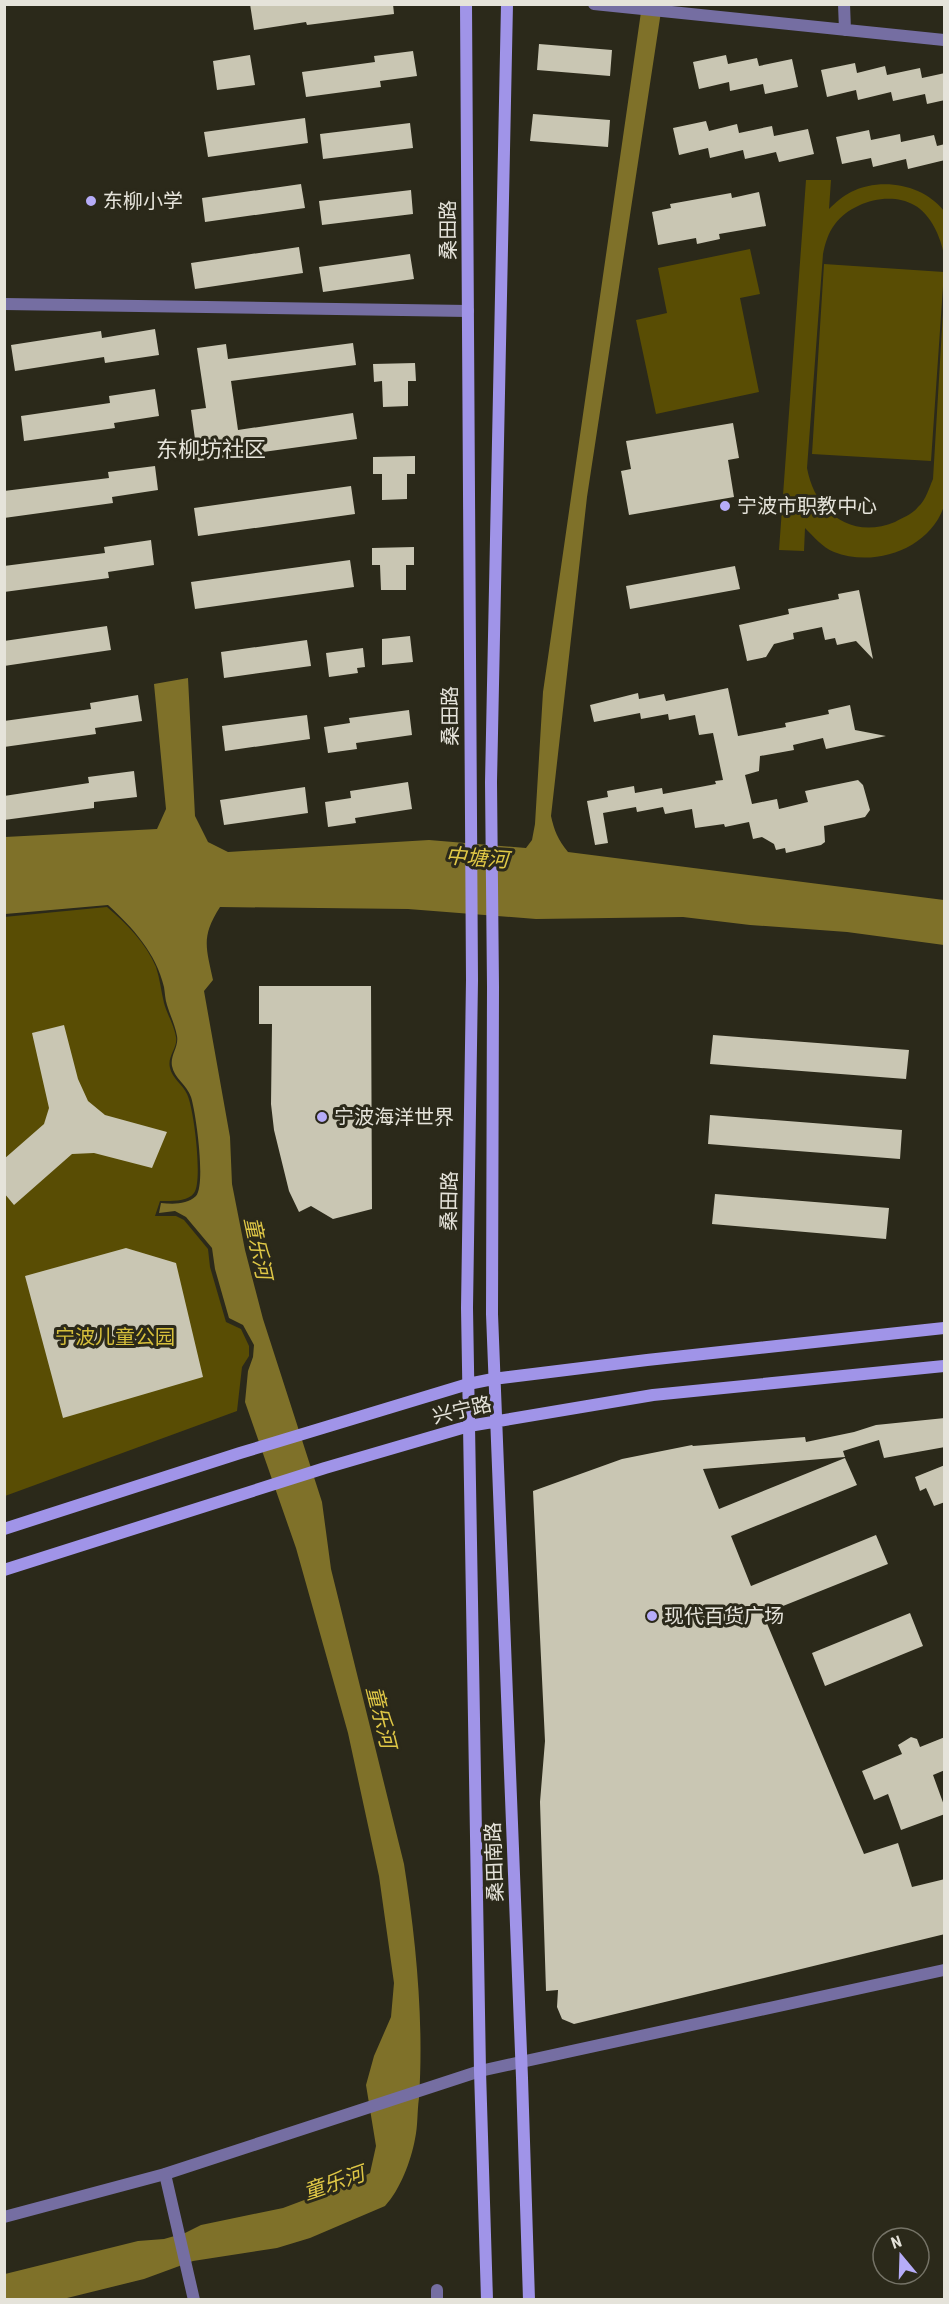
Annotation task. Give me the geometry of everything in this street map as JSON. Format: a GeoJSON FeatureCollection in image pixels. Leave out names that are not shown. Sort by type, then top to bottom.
{"type":"FeatureCollection","features":[{"type":"Feature","properties":{"kind":"main road","name":"桑田路"},"geometry":{"type":"LineString","coordinates":[[466,4],[472,980],[467,1308],[469,1426]]}},
{"type":"Feature","properties":{"kind":"main road"},"geometry":{"type":"LineString","coordinates":[[495,1422],[491,782],[507,4]]}},
{"type":"Feature","properties":{"kind":"main road","name":"兴宁路"},"geometry":{"type":"LineString","coordinates":[[4,1529],[240,1453],[468,1384],[647,1360],[945,1328]]}},
{"type":"Feature","properties":{"kind":"main road","name":"兴宁路"},"geometry":{"type":"LineString","coordinates":[[4,1570],[325,1468],[469,1426],[652,1395],[945,1366]]}},
{"type":"Feature","properties":{"kind":"main road","name":"桑田南路"},"geometry":{"type":"LineString","coordinates":[[495,1422],[522,2062],[529,2300]]}},
{"type":"Feature","properties":{"kind":"main road","name":"桑田南路"},"geometry":{"type":"LineString","coordinates":[[469,1426],[480,2071],[487,2300]]}},
{"type":"Feature","properties":{"kind":"street"},"geometry":{"type":"LineString","coordinates":[[594,4],[945,40]]}},
{"type":"Feature","properties":{"kind":"street"},"geometry":{"type":"LineString","coordinates":[[844,4],[845,30]]}},
{"type":"Feature","properties":{"kind":"street"},"geometry":{"type":"LineString","coordinates":[[4,304],[468,311]]}},
{"type":"Feature","properties":{"kind":"street"},"geometry":{"type":"LineString","coordinates":[[4,2217],[165,2174],[480,2071],[945,1970]]}},
{"type":"Feature","properties":{"kind":"street"},"geometry":{"type":"LineString","coordinates":[[165,2174],[193,2294]]}},
{"type":"Feature","properties":{"kind":"green space"},"geometry":{"type":"Polygon","coordinates":[[[806,180],[831,180],[829,209],[851,192],[863,187],[888,184],[913,189],[935,202],[944,211],[944,255],[938,234],[925,214],[914,205],[894,199],[872,201],[842,216],[830,231],[823,254],[807,468],[818,498],[838,518],[850,524],[879,527],[895,522],[916,509],[929,490],[933,479],[944,295],[944,506],[937,521],[927,534],[914,544],[883,556],[866,558],[834,552],[822,545],[805,528],[804,551],[779,550],[806,180]]]}},
{"type":"Feature","properties":{"kind":"green space"},"geometry":{"type":"Polygon","coordinates":[[[750,249],[760,294],[740,298],[759,392],[656,414],[636,320],[667,313],[658,268],[750,249]]]}},
{"type":"Feature","properties":{"kind":"green space"},"geometry":{"type":"Polygon","coordinates":[[[824,264],[944,272],[931,461],[812,454],[824,264]]]}},
{"type":"Feature","properties":{"kind":"green space","name":"宁波儿童公园"},"geometry":{"type":"Polygon","coordinates":[[[107,907],[135,934],[156,967],[164,1003],[176,1037],[169,1064],[173,1075],[187,1094],[195,1129],[198,1175],[194,1193],[183,1199],[160,1201],[155,1216],[176,1216],[184,1220],[208,1249],[210,1267],[226,1322],[241,1329],[249,1346],[249,1356],[242,1367],[237,1411],[5,1496],[4,917],[107,907]]]}},
{"type":"Feature","properties":{"kind":"water","name":"中塘河"},"geometry":{"type":"Polygon","coordinates":[[[642,5],[662,5],[587,497],[551,816],[554,826],[568,852],[944,900],[944,945],[847,932],[750,925],[683,917],[536,919],[408,909],[220,907],[210,926],[207,942],[213,980],[204,991],[230,1137],[232,1184],[245,1250],[263,1319],[322,1502],[331,1569],[404,1864],[420,2010],[420,2069],[416,2134],[404,2175],[385,2206],[310,2238],[277,2248],[193,2261],[144,2279],[59,2300],[5,2299],[5,2274],[138,2241],[164,2239],[185,2233],[201,2225],[283,2208],[355,2181],[370,2173],[376,2146],[366,2085],[374,2056],[391,2017],[394,1983],[379,1876],[348,1733],[296,1548],[245,1402],[248,1371],[254,1345],[243,1325],[229,1318],[215,1269],[212,1248],[186,1217],[175,1211],[159,1213],[161,1203],[175,1204],[196,1196],[200,1178],[199,1148],[193,1105],[189,1093],[172,1066],[177,1036],[160,975],[142,942],[108,905],[5,914],[5,837],[157,829],[166,809],[154,684],[188,678],[195,816],[208,842],[228,852],[429,840],[526,848],[532,840],[535,824],[543,692],[642,5]]]}},
{"type":"Feature","properties":{"kind":"building"},"geometry":{"type":"Polygon","coordinates":[[[250,4],[393,4],[394,14],[307,25],[306,22],[254,30],[250,4]]]}},
{"type":"Feature","properties":{"kind":"building"},"geometry":{"type":"Polygon","coordinates":[[[539,44],[612,50],[610,76],[537,70],[539,44]]]}},
{"type":"Feature","properties":{"kind":"building"},"geometry":{"type":"Polygon","coordinates":[[[413,51],[417,76],[380,81],[381,87],[306,97],[302,72],[375,62],[374,56],[413,51]]]}},
{"type":"Feature","properties":{"kind":"building"},"geometry":{"type":"Polygon","coordinates":[[[250,55],[255,85],[217,90],[213,61],[250,55]]]}},
{"type":"Feature","properties":{"kind":"building"},"geometry":{"type":"Polygon","coordinates":[[[726,55],[728,64],[757,58],[759,66],[792,59],[798,87],[765,94],[763,84],[730,91],[729,82],[699,89],[693,62],[726,55]]]}},
{"type":"Feature","properties":{"kind":"building"},"geometry":{"type":"Polygon","coordinates":[[[855,63],[857,73],[885,66],[887,75],[920,68],[922,78],[945,73],[945,100],[927,104],[925,94],[893,101],[891,92],[858,100],[856,90],[827,97],[821,70],[855,63]]]}},
{"type":"Feature","properties":{"kind":"building"},"geometry":{"type":"Polygon","coordinates":[[[533,114],[610,120],[608,147],[530,141],[533,114]]]}},
{"type":"Feature","properties":{"kind":"building"},"geometry":{"type":"Polygon","coordinates":[[[305,118],[308,143],[208,157],[204,132],[305,118]]]}},
{"type":"Feature","properties":{"kind":"building"},"geometry":{"type":"Polygon","coordinates":[[[706,121],[709,131],[737,124],[739,133],[772,126],[774,136],[808,129],[814,154],[779,162],[776,152],[745,159],[743,150],[710,158],[708,148],[679,155],[673,128],[706,121]]]}},
{"type":"Feature","properties":{"kind":"building"},"geometry":{"type":"Polygon","coordinates":[[[410,123],[413,148],[323,159],[320,134],[410,123]]]}},
{"type":"Feature","properties":{"kind":"building"},"geometry":{"type":"Polygon","coordinates":[[[869,130],[871,140],[900,134],[901,142],[934,135],[937,146],[945,144],[945,160],[908,169],[906,159],[873,167],[871,158],[842,164],[836,137],[869,130]]]}},
{"type":"Feature","properties":{"kind":"building"},"geometry":{"type":"Polygon","coordinates":[[[301,184],[305,208],[205,222],[202,198],[301,184]]]}},
{"type":"Feature","properties":{"kind":"building"},"geometry":{"type":"Polygon","coordinates":[[[411,190],[413,214],[322,225],[319,201],[411,190]]]}},
{"type":"Feature","properties":{"kind":"building"},"geometry":{"type":"Polygon","coordinates":[[[759,192],[766,226],[719,234],[720,239],[697,244],[696,238],[658,245],[652,212],[671,208],[670,204],[731,193],[732,198],[759,192]]]}},
{"type":"Feature","properties":{"kind":"building"},"geometry":{"type":"Polygon","coordinates":[[[299,247],[303,273],[195,289],[191,263],[299,247]]]}},
{"type":"Feature","properties":{"kind":"building"},"geometry":{"type":"Polygon","coordinates":[[[410,254],[414,279],[323,292],[319,267],[410,254]]]}},
{"type":"Feature","properties":{"kind":"building"},"geometry":{"type":"Polygon","coordinates":[[[155,329],[159,355],[105,363],[104,357],[15,371],[11,345],[101,331],[102,338],[155,329]]]}},
{"type":"Feature","properties":{"kind":"building"},"geometry":{"type":"Polygon","coordinates":[[[353,343],[356,365],[231,381],[238,430],[353,413],[357,439],[198,461],[191,410],[206,408],[197,348],[226,344],[228,359],[353,343]]]}},
{"type":"Feature","properties":{"kind":"building"},"geometry":{"type":"Polygon","coordinates":[[[415,363],[416,381],[408,381],[408,406],[383,407],[382,381],[374,382],[373,364],[415,363]]]}},
{"type":"Feature","properties":{"kind":"building"},"geometry":{"type":"Polygon","coordinates":[[[155,389],[159,416],[114,423],[115,428],[24,441],[21,416],[110,403],[109,396],[155,389]]]}},
{"type":"Feature","properties":{"kind":"building"},"geometry":{"type":"Polygon","coordinates":[[[733,423],[739,458],[728,460],[734,497],[629,515],[621,471],[631,469],[626,441],[733,423]]]}},
{"type":"Feature","properties":{"kind":"building"},"geometry":{"type":"Polygon","coordinates":[[[415,456],[415,474],[407,474],[407,499],[382,500],[382,474],[373,474],[373,457],[415,456]]]}},
{"type":"Feature","properties":{"kind":"building"},"geometry":{"type":"Polygon","coordinates":[[[155,466],[158,490],[112,497],[113,503],[4,518],[4,491],[109,478],[108,472],[155,466]]]}},
{"type":"Feature","properties":{"kind":"building"},"geometry":{"type":"Polygon","coordinates":[[[351,486],[355,514],[198,536],[194,508],[351,486]]]}},
{"type":"Feature","properties":{"kind":"building"},"geometry":{"type":"Polygon","coordinates":[[[151,540],[154,565],[108,572],[109,578],[4,592],[4,566],[105,553],[104,547],[151,540]]]}},
{"type":"Feature","properties":{"kind":"building"},"geometry":{"type":"Polygon","coordinates":[[[414,547],[414,565],[406,565],[406,590],[381,590],[380,565],[372,565],[372,548],[414,547]]]}},
{"type":"Feature","properties":{"kind":"building"},"geometry":{"type":"Polygon","coordinates":[[[350,560],[354,587],[195,609],[191,582],[350,560]]]}},
{"type":"Feature","properties":{"kind":"building"},"geometry":{"type":"Polygon","coordinates":[[[735,566],[740,589],[630,609],[626,586],[735,566]]]}},
{"type":"Feature","properties":{"kind":"building"},"geometry":{"type":"Polygon","coordinates":[[[859,590],[873,659],[856,641],[837,645],[835,638],[825,640],[822,627],[793,633],[794,639],[774,644],[766,657],[747,661],[739,625],[789,614],[788,609],[839,599],[838,594],[859,590]]]}},
{"type":"Feature","properties":{"kind":"building"},"geometry":{"type":"Polygon","coordinates":[[[107,626],[111,650],[4,666],[4,641],[107,626]]]}},
{"type":"Feature","properties":{"kind":"building"},"geometry":{"type":"Polygon","coordinates":[[[410,636],[413,662],[382,665],[382,639],[410,636]]]}},
{"type":"Feature","properties":{"kind":"building"},"geometry":{"type":"Polygon","coordinates":[[[307,640],[311,666],[224,678],[221,652],[307,640]]]}},
{"type":"Feature","properties":{"kind":"building"},"geometry":{"type":"Polygon","coordinates":[[[363,648],[365,667],[357,668],[358,673],[329,677],[326,653],[363,648]]]}},
{"type":"Feature","properties":{"kind":"building"},"geometry":{"type":"Polygon","coordinates":[[[728,688],[738,736],[786,727],[785,723],[829,714],[828,710],[850,705],[855,730],[886,736],[826,749],[823,738],[793,745],[794,750],[760,756],[759,771],[745,775],[752,804],[777,799],[779,809],[808,802],[805,791],[858,780],[863,785],[870,810],[865,817],[824,826],[825,842],[821,845],[786,853],[785,848],[776,850],[774,844],[762,837],[753,839],[749,822],[725,827],[724,824],[695,828],[692,809],[665,814],[663,807],[637,812],[636,807],[603,813],[608,843],[595,845],[587,801],[608,797],[607,791],[634,786],[635,793],[662,788],[663,794],[716,784],[715,781],[723,780],[713,733],[699,735],[695,715],[669,720],[668,714],[641,719],[640,713],[594,722],[590,705],[638,693],[639,699],[664,694],[666,701],[728,688]]]}},
{"type":"Feature","properties":{"kind":"building"},"geometry":{"type":"Polygon","coordinates":[[[138,695],[142,721],[95,728],[96,734],[4,747],[4,721],[91,709],[90,703],[138,695]]]}},
{"type":"Feature","properties":{"kind":"building"},"geometry":{"type":"Polygon","coordinates":[[[409,710],[412,735],[356,743],[357,749],[328,753],[324,727],[350,723],[349,718],[409,710]]]}},
{"type":"Feature","properties":{"kind":"building"},"geometry":{"type":"Polygon","coordinates":[[[307,715],[310,739],[225,751],[222,726],[307,715]]]}},
{"type":"Feature","properties":{"kind":"building"},"geometry":{"type":"Polygon","coordinates":[[[134,771],[137,797],[94,802],[94,808],[4,820],[4,796],[89,783],[88,777],[134,771]]]}},
{"type":"Feature","properties":{"kind":"building"},"geometry":{"type":"Polygon","coordinates":[[[408,782],[412,809],[355,818],[356,823],[328,827],[325,802],[351,798],[350,791],[408,782]]]}},
{"type":"Feature","properties":{"kind":"building"},"geometry":{"type":"Polygon","coordinates":[[[305,787],[308,813],[224,825],[220,800],[305,787]]]}},
{"type":"Feature","properties":{"kind":"building","name":"宁波海洋世界"},"geometry":{"type":"Polygon","coordinates":[[[259,986],[371,986],[372,1209],[333,1219],[311,1206],[299,1212],[289,1191],[274,1130],[271,1104],[272,1024],[259,1024],[259,986]]]}},
{"type":"Feature","properties":{"kind":"building"},"geometry":{"type":"Polygon","coordinates":[[[64,1025],[78,1079],[88,1101],[105,1115],[167,1132],[152,1168],[94,1153],[72,1154],[14,1205],[4,1193],[4,1159],[44,1124],[49,1108],[32,1033],[64,1025]]]}},
{"type":"Feature","properties":{"kind":"building"},"geometry":{"type":"Polygon","coordinates":[[[713,1035],[909,1050],[906,1079],[710,1064],[713,1035]]]}},
{"type":"Feature","properties":{"kind":"building"},"geometry":{"type":"Polygon","coordinates":[[[710,1115],[902,1130],[900,1159],[708,1144],[710,1115]]]}},
{"type":"Feature","properties":{"kind":"building"},"geometry":{"type":"Polygon","coordinates":[[[715,1194],[889,1208],[886,1239],[712,1224],[715,1194]]]}},
{"type":"Feature","properties":{"kind":"building"},"geometry":{"type":"Polygon","coordinates":[[[126,1248],[176,1263],[203,1377],[63,1418],[25,1276],[126,1248]]]}},
{"type":"Feature","properties":{"kind":"building","name":"现代百货广场"},"geometry":{"type":"Polygon","coordinates":[[[945,1418],[945,1447],[884,1458],[879,1440],[843,1451],[845,1457],[703,1469],[719,1509],[845,1458],[857,1485],[731,1536],[751,1586],[876,1535],[888,1564],[763,1614],[864,1854],[898,1843],[912,1887],[945,1879],[945,1934],[574,2024],[562,2019],[557,2007],[558,1990],[546,1991],[540,1802],[545,1741],[533,1491],[622,1459],[692,1445],[805,1437],[806,1442],[876,1425],[945,1418]]]}},
{"type":"Feature","properties":{"kind":"building"},"geometry":{"type":"Polygon","coordinates":[[[945,1465],[945,1502],[934,1506],[926,1488],[920,1491],[915,1477],[945,1465]]]}},
{"type":"Feature","properties":{"kind":"building"},"geometry":{"type":"Polygon","coordinates":[[[910,1613],[923,1646],[825,1686],[812,1653],[910,1613]]]}},
{"type":"Feature","properties":{"kind":"building"},"geometry":{"type":"Polygon","coordinates":[[[911,1737],[917,1739],[920,1747],[945,1737],[945,1770],[933,1775],[945,1814],[901,1830],[888,1794],[874,1800],[862,1771],[902,1754],[898,1745],[911,1737]]]}},
{"type":"Feature","properties":{"kind":"place","name":"东柳小学"},"geometry":{"type":"Point","coordinates":[91,201]}},
{"type":"Feature","properties":{"kind":"place","name":"宁波市职教中心"},"geometry":{"type":"Point","coordinates":[725,506]}},
{"type":"Feature","properties":{"kind":"place","name":"宁波海洋世界"},"geometry":{"type":"Point","coordinates":[322,1117]}},
{"type":"Feature","properties":{"kind":"place","name":"现代百货广场"},"geometry":{"type":"Point","coordinates":[652,1616]}},
{"type":"Feature","properties":{"kind":"district","name":"东柳坊社区"},"geometry":{"type":"Point","coordinates":[211,449]}},
{"type":"Feature","properties":{"kind":"water label","name":"童乐河"},"geometry":{"type":"Point","coordinates":[258,1248]}},
{"type":"Feature","properties":{"kind":"water label","name":"童乐河"},"geometry":{"type":"Point","coordinates":[381,1717]}},
{"type":"Feature","properties":{"kind":"water label","name":"童乐河"},"geometry":{"type":"Point","coordinates":[334,2183]}}]}
